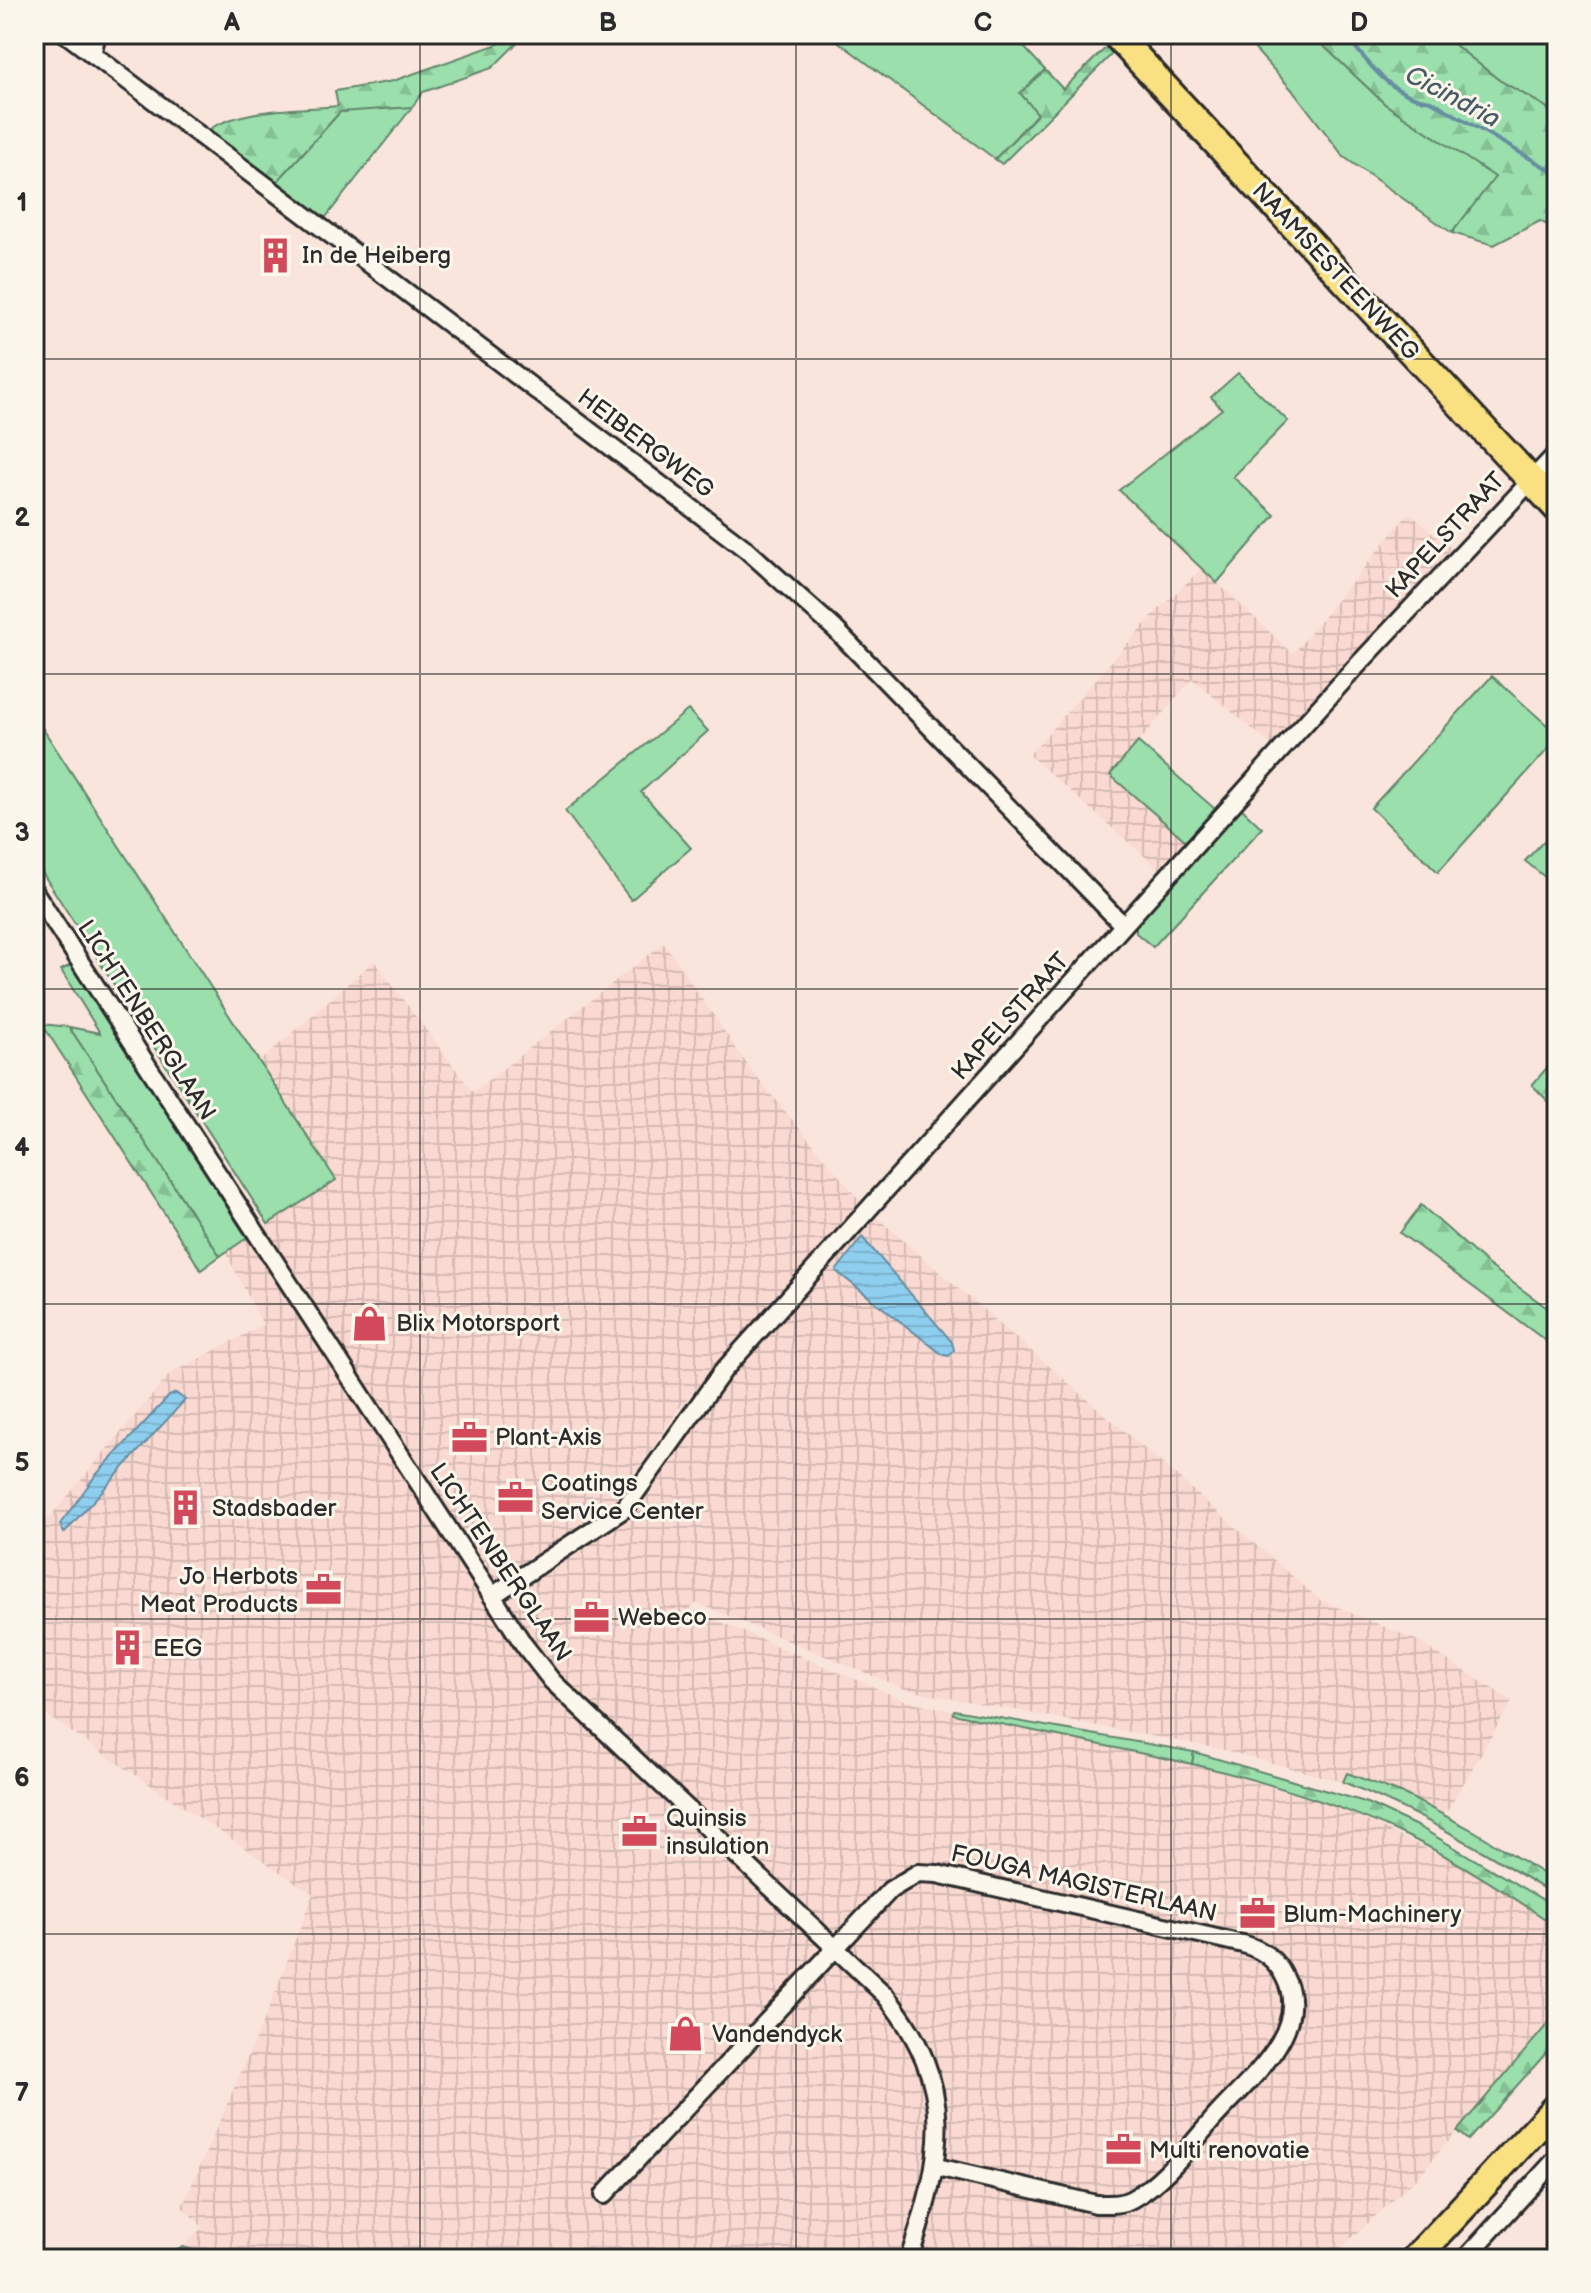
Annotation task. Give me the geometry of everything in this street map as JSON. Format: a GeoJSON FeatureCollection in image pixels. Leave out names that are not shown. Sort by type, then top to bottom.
{"type":"FeatureCollection","features":[{"type":"Feature","properties":{"kind":"main road","name":"NAAMSESTEENWEG"},"geometry":{"type":"LineString","coordinates":[[1115,34],[1557,508]]}},
{"type":"Feature","properties":{"kind":"main road"},"geometry":{"type":"LineString","coordinates":[[1415,2259],[1557,2106]]}},
{"type":"Feature","properties":{"kind":"street","name":"HEIBERGWEG"},"geometry":{"type":"LineString","coordinates":[[66,34],[747,550],[835,629],[1123,925]]}},
{"type":"Feature","properties":{"kind":"street"},"geometry":{"type":"LineString","coordinates":[[92,54],[97,34]]}},
{"type":"Feature","properties":{"kind":"street","name":"KAPELSTRAAT"},"geometry":{"type":"LineString","coordinates":[[492,1596],[624,1509],[723,1371],[1123,925],[1557,453]]}},
{"type":"Feature","properties":{"kind":"street","name":"LICHTENBERGLAAN"},"geometry":{"type":"LineString","coordinates":[[34,891],[492,1596],[552,1681],[885,1995],[916,2042],[934,2094],[939,2133],[937,2167],[909,2259]]}},
{"type":"Feature","properties":{"kind":"street","name":"FOUGA MAGISTERLAAN"},"geometry":{"type":"LineString","coordinates":[[604,2195],[890,1890],[918,1873],[1243,1944],[1268,1955],[1287,1981],[1290,2014],[1284,2036],[1161,2178],[1132,2199],[1118,2204],[1096,2204],[937,2167]]}},
{"type":"Feature","properties":{"kind":"street"},"geometry":{"type":"LineString","coordinates":[[1465,2259],[1557,2158]]}},
{"type":"Feature","properties":{"kind":"shaded area"},"geometry":{"type":"Polygon","coordinates":[[[1409,513],[1451,548],[1273,746],[1192,679],[1111,775],[1186,841],[1160,870],[1029,755],[1152,616],[1202,568],[1293,654],[1409,513]]]}},
{"type":"Feature","properties":{"kind":"shaded area"},"geometry":{"type":"Polygon","coordinates":[[[664,943],[751,1070],[861,1202],[717,1362],[678,1410],[617,1500],[624,1519],[729,1381],[875,1216],[1320,1600],[1416,1640],[1512,1701],[1445,1815],[1406,1795],[1347,1773],[1343,1782],[1220,1749],[907,1690],[697,1603],[690,1609],[904,1700],[1192,1764],[1333,1805],[1459,1864],[1557,1927],[1557,2013],[1419,2176],[1329,2259],[198,2259],[201,2253],[183,2247],[203,2227],[182,2207],[269,2008],[313,1894],[34,1707],[34,1536],[170,1374],[263,1325],[226,1253],[335,1180],[259,1062],[374,961],[473,1092],[664,943]]]}},
{"type":"Feature","properties":{"kind":"green space"},"geometry":{"type":"Polygon","coordinates":[[[508,34],[526,34],[492,68],[423,92],[412,107],[340,112],[275,184],[206,131],[220,123],[253,114],[338,106],[335,91],[393,81],[501,43],[508,34]]]}},
{"type":"Feature","properties":{"kind":"green space"},"geometry":{"type":"Polygon","coordinates":[[[828,34],[1036,34],[1023,46],[1045,70],[1021,93],[1038,113],[995,159],[828,34]]]}},
{"type":"Feature","properties":{"kind":"green space"},"geometry":{"type":"Polygon","coordinates":[[[1241,34],[1311,34],[1385,104],[1496,177],[1452,233],[1344,157],[1295,93],[1241,34]]]}},
{"type":"Feature","properties":{"kind":"green space"},"geometry":{"type":"Polygon","coordinates":[[[1311,34],[1441,34],[1499,80],[1546,107],[1557,123],[1557,230],[1540,221],[1494,245],[1452,233],[1495,177],[1385,104],[1311,34]]]}},
{"type":"Feature","properties":{"kind":"green space"},"geometry":{"type":"Polygon","coordinates":[[[1441,34],[1557,34],[1557,123],[1546,107],[1499,80],[1441,34]]]}},
{"type":"Feature","properties":{"kind":"green space"},"geometry":{"type":"Polygon","coordinates":[[[1110,44],[1116,50],[1002,164],[995,159],[1038,114],[1020,93],[1045,70],[1063,89],[1110,44]]]}},
{"type":"Feature","properties":{"kind":"green space"},"geometry":{"type":"Polygon","coordinates":[[[414,105],[322,222],[275,184],[340,112],[414,105]]]}},
{"type":"Feature","properties":{"kind":"green space"},"geometry":{"type":"Polygon","coordinates":[[[1238,373],[1288,421],[1233,477],[1275,515],[1217,583],[1119,490],[1222,409],[1211,397],[1238,373]]]}},
{"type":"Feature","properties":{"kind":"green space"},"geometry":{"type":"Polygon","coordinates":[[[1492,676],[1557,734],[1557,739],[1438,872],[1371,808],[1492,676]]]}},
{"type":"Feature","properties":{"kind":"green space"},"geometry":{"type":"Polygon","coordinates":[[[688,710],[708,731],[641,792],[691,848],[631,900],[565,811],[688,710]]]}},
{"type":"Feature","properties":{"kind":"green space"},"geometry":{"type":"Polygon","coordinates":[[[34,715],[336,1180],[268,1224],[34,860],[34,715]]]}},
{"type":"Feature","properties":{"kind":"green space"},"geometry":{"type":"Polygon","coordinates":[[[1138,742],[1215,809],[1186,841],[1110,775],[1138,742]]]}},
{"type":"Feature","properties":{"kind":"green space"},"geometry":{"type":"Polygon","coordinates":[[[1241,808],[1262,828],[1153,947],[1136,933],[1136,924],[1241,808]]]}},
{"type":"Feature","properties":{"kind":"green space"},"geometry":{"type":"Polygon","coordinates":[[[1557,827],[1557,887],[1525,861],[1557,827]]]}},
{"type":"Feature","properties":{"kind":"green space"},"geometry":{"type":"Polygon","coordinates":[[[71,965],[247,1238],[220,1256],[69,1027],[100,1033],[61,970],[71,965]]]}},
{"type":"Feature","properties":{"kind":"green space"},"geometry":{"type":"Polygon","coordinates":[[[42,1024],[69,1027],[220,1256],[201,1270],[42,1024]]]}},
{"type":"Feature","properties":{"kind":"green space"},"geometry":{"type":"Polygon","coordinates":[[[1557,1056],[1557,1110],[1532,1085],[1557,1056]]]}},
{"type":"Feature","properties":{"kind":"green space"},"geometry":{"type":"Polygon","coordinates":[[[1421,1205],[1487,1264],[1557,1315],[1557,1349],[1400,1233],[1421,1205]]]}},
{"type":"Feature","properties":{"kind":"green space"},"geometry":{"type":"Polygon","coordinates":[[[954,1710],[1194,1752],[1192,1764],[953,1714],[954,1710]]]}},
{"type":"Feature","properties":{"kind":"green space"},"geometry":{"type":"Polygon","coordinates":[[[1194,1752],[1365,1802],[1421,1828],[1557,1908],[1557,1927],[1504,1891],[1411,1838],[1303,1795],[1192,1764],[1194,1752]]]}},
{"type":"Feature","properties":{"kind":"green space"},"geometry":{"type":"Polygon","coordinates":[[[1347,1773],[1406,1795],[1474,1831],[1557,1882],[1557,1897],[1453,1834],[1343,1782],[1347,1773]]]}},
{"type":"Feature","properties":{"kind":"green space"},"geometry":{"type":"Polygon","coordinates":[[[1557,2013],[1557,2041],[1468,2140],[1457,2131],[1557,2013]]]}},
{"type":"Feature","properties":{"kind":"green space"},"geometry":{"type":"Polygon","coordinates":[[[183,2247],[201,2253],[198,2259],[160,2259],[183,2247]]]}},
{"type":"Feature","properties":{"kind":"water"},"geometry":{"type":"Polygon","coordinates":[[[862,1237],[952,1342],[954,1350],[949,1356],[943,1355],[836,1271],[862,1237]]]}},
{"type":"Feature","properties":{"kind":"water"},"geometry":{"type":"Polygon","coordinates":[[[176,1393],[185,1400],[64,1533],[60,1524],[96,1475],[169,1396],[176,1393]]]}},
{"type":"Feature","properties":{"kind":"waterway","name":"Cicindria"},"geometry":{"type":"LineString","coordinates":[[1345,34],[1392,86],[1431,101],[1557,174]]}},
{"type":"Feature","properties":{"kind":"place","name":"In de Heiberg"},"geometry":{"type":"Point","coordinates":[276,255]}},
{"type":"Feature","properties":{"kind":"place","name":"Blix Motorsport"},"geometry":{"type":"Point","coordinates":[370,1323]}},
{"type":"Feature","properties":{"kind":"place","name":"Plant-Axis"},"geometry":{"type":"Point","coordinates":[469,1437]}},
{"type":"Feature","properties":{"kind":"place","name":"Coatings Service Center"},"geometry":{"type":"Point","coordinates":[515,1497]}},
{"type":"Feature","properties":{"kind":"place","name":"Stadsbader"},"geometry":{"type":"Point","coordinates":[186,1508]}},
{"type":"Feature","properties":{"kind":"place","name":"Jo Herbots Meat Products"},"geometry":{"type":"Point","coordinates":[324,1590]}},
{"type":"Feature","properties":{"kind":"place","name":"Webeco"},"geometry":{"type":"Point","coordinates":[592,1617]}},
{"type":"Feature","properties":{"kind":"place","name":"EEG"},"geometry":{"type":"Point","coordinates":[127,1648]}},
{"type":"Feature","properties":{"kind":"place","name":"Quinsis insulation"},"geometry":{"type":"Point","coordinates":[640,1832]}},
{"type":"Feature","properties":{"kind":"place","name":"Blum-Machinery"},"geometry":{"type":"Point","coordinates":[1257,1914]}},
{"type":"Feature","properties":{"kind":"place","name":"Vandendyck"},"geometry":{"type":"Point","coordinates":[686,2034]}},
{"type":"Feature","properties":{"kind":"place","name":"Multi renovatie"},"geometry":{"type":"Point","coordinates":[1123,2150]}}]}
